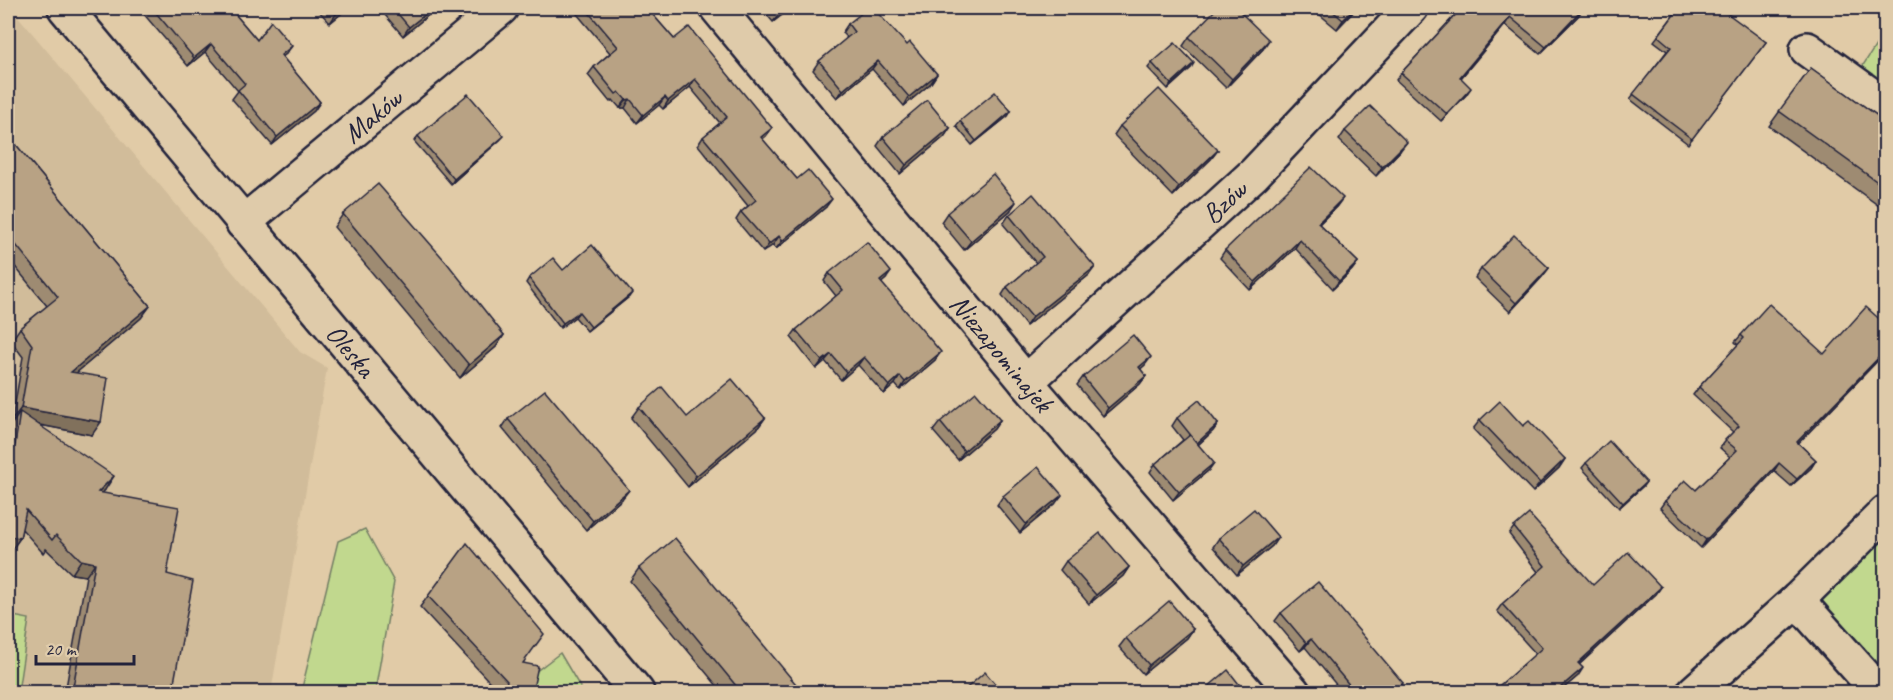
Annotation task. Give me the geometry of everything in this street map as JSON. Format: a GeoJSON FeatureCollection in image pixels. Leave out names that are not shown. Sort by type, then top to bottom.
{"type":"FeatureCollection","features":[{"type":"Feature","properties":{"kind":"street","name":"Oleska"},"geometry":{"type":"LineString","coordinates":[[65,8],[243,223],[504,530],[637,693]]}},
{"type":"Feature","properties":{"kind":"street","name":"Maków"},"geometry":{"type":"LineString","coordinates":[[243,223],[501,8]]}},
{"type":"Feature","properties":{"kind":"street","name":"Niezapominajek"},"geometry":{"type":"LineString","coordinates":[[717,8],[1026,382],[1293,693]]}},
{"type":"Feature","properties":{"kind":"street","name":"Bzów"},"geometry":{"type":"LineString","coordinates":[[1026,382],[1254,174],[1411,8]]}},
{"type":"Feature","properties":{"kind":"street"},"geometry":{"type":"LineString","coordinates":[[1807,49],[1886,106]]}},
{"type":"Feature","properties":{"kind":"street"},"geometry":{"type":"LineString","coordinates":[[1694,693],[1797,600],[1886,512]]}},
{"type":"Feature","properties":{"kind":"street"},"geometry":{"type":"LineString","coordinates":[[1797,600],[1879,693]]}},
{"type":"Feature","properties":{"kind":"shaded area"},"geometry":{"type":"Polygon","coordinates":[[[8,8],[11,8],[300,352],[327,368],[271,692],[8,692],[8,8]]]}},
{"type":"Feature","properties":{"kind":"green space"},"geometry":{"type":"Polygon","coordinates":[[[1885,31],[1885,87],[1860,70],[1885,31]]]}},
{"type":"Feature","properties":{"kind":"green space"},"geometry":{"type":"Polygon","coordinates":[[[1885,512],[1885,692],[1797,600],[1885,512]]]}},
{"type":"Feature","properties":{"kind":"green space"},"geometry":{"type":"Polygon","coordinates":[[[365,529],[394,582],[375,692],[301,692],[338,541],[365,529]]]}},
{"type":"Feature","properties":{"kind":"green space"},"geometry":{"type":"Polygon","coordinates":[[[8,615],[29,619],[18,692],[8,692],[8,615]]]}},
{"type":"Feature","properties":{"kind":"green space"},"geometry":{"type":"Polygon","coordinates":[[[560,653],[583,692],[527,692],[530,676],[560,653]]]}},
{"type":"Feature","properties":{"kind":"building"},"geometry":{"type":"Polygon","coordinates":[[[152,8],[230,8],[257,40],[271,21],[292,46],[281,55],[320,102],[277,137],[238,90],[245,84],[211,44],[194,58],[152,8]]]}},
{"type":"Feature","properties":{"kind":"building"},"geometry":{"type":"Polygon","coordinates":[[[330,8],[344,8],[336,14],[330,8]]]}},
{"type":"Feature","properties":{"kind":"building"},"geometry":{"type":"Polygon","coordinates":[[[393,8],[433,8],[409,27],[393,8]]]}},
{"type":"Feature","properties":{"kind":"building"},"geometry":{"type":"Polygon","coordinates":[[[585,8],[647,8],[674,39],[689,27],[772,128],[761,137],[797,179],[808,170],[832,199],[782,241],[779,236],[769,244],[741,212],[756,200],[703,137],[727,117],[695,79],[668,101],[665,97],[643,115],[630,99],[626,100],[619,92],[616,94],[594,67],[618,47],[585,8]]]}},
{"type":"Feature","properties":{"kind":"building"},"geometry":{"type":"Polygon","coordinates":[[[775,8],[787,8],[780,13],[775,8]]]}},
{"type":"Feature","properties":{"kind":"building"},"geometry":{"type":"Polygon","coordinates":[[[868,8],[873,8],[907,45],[910,42],[937,74],[909,97],[878,61],[843,90],[819,61],[854,32],[848,24],[868,8]]]}},
{"type":"Feature","properties":{"kind":"building"},"geometry":{"type":"Polygon","coordinates":[[[1217,8],[1236,8],[1269,40],[1232,79],[1189,37],[1217,8]]]}},
{"type":"Feature","properties":{"kind":"building"},"geometry":{"type":"Polygon","coordinates":[[[1329,8],[1355,8],[1343,20],[1329,8]]]}},
{"type":"Feature","properties":{"kind":"building"},"geometry":{"type":"Polygon","coordinates":[[[1462,8],[1583,8],[1546,47],[1510,17],[1460,77],[1471,88],[1447,114],[1401,73],[1462,8]]]}},
{"type":"Feature","properties":{"kind":"building"},"geometry":{"type":"Polygon","coordinates":[[[1679,8],[1720,8],[1766,42],[1692,139],[1633,94],[1671,47],[1658,36],[1679,8]]]}},
{"type":"Feature","properties":{"kind":"building"},"geometry":{"type":"Polygon","coordinates":[[[1175,43],[1194,63],[1171,84],[1152,63],[1175,43]]]}},
{"type":"Feature","properties":{"kind":"building"},"geometry":{"type":"Polygon","coordinates":[[[1811,68],[1886,122],[1886,188],[1779,111],[1811,68]]]}},
{"type":"Feature","properties":{"kind":"building"},"geometry":{"type":"Polygon","coordinates":[[[1159,89],[1218,150],[1179,187],[1120,126],[1159,89]]]}},
{"type":"Feature","properties":{"kind":"building"},"geometry":{"type":"Polygon","coordinates":[[[995,92],[1011,111],[976,141],[960,121],[995,92]]]}},
{"type":"Feature","properties":{"kind":"building"},"geometry":{"type":"Polygon","coordinates":[[[468,94],[504,136],[454,179],[418,136],[468,94]]]}},
{"type":"Feature","properties":{"kind":"building"},"geometry":{"type":"Polygon","coordinates":[[[927,100],[950,128],[906,165],[883,137],[927,100]]]}},
{"type":"Feature","properties":{"kind":"building"},"geometry":{"type":"Polygon","coordinates":[[[1370,106],[1407,142],[1382,167],[1345,131],[1370,106]]]}},
{"type":"Feature","properties":{"kind":"building"},"geometry":{"type":"Polygon","coordinates":[[[8,135],[150,306],[71,372],[108,378],[101,422],[21,408],[32,345],[20,328],[58,297],[8,235],[8,135]]]}},
{"type":"Feature","properties":{"kind":"building"},"geometry":{"type":"Polygon","coordinates":[[[1311,167],[1343,198],[1318,223],[1358,262],[1339,281],[1300,240],[1255,282],[1225,250],[1311,167]]]}},
{"type":"Feature","properties":{"kind":"building"},"geometry":{"type":"Polygon","coordinates":[[[993,174],[1016,202],[971,241],[947,213],[993,174]]]}},
{"type":"Feature","properties":{"kind":"building"},"geometry":{"type":"Polygon","coordinates":[[[378,184],[447,263],[504,335],[469,365],[343,214],[378,184]]]}},
{"type":"Feature","properties":{"kind":"building"},"geometry":{"type":"Polygon","coordinates":[[[1033,194],[1095,267],[1032,317],[1007,287],[1043,257],[1009,215],[1033,194]]]}},
{"type":"Feature","properties":{"kind":"building"},"geometry":{"type":"Polygon","coordinates":[[[1514,235],[1549,268],[1516,303],[1481,269],[1514,235]]]}},
{"type":"Feature","properties":{"kind":"building"},"geometry":{"type":"Polygon","coordinates":[[[867,242],[891,272],[880,281],[941,352],[905,382],[900,376],[889,386],[864,357],[846,372],[831,354],[822,361],[796,330],[843,290],[829,273],[867,242]]]}},
{"type":"Feature","properties":{"kind":"building"},"geometry":{"type":"Polygon","coordinates":[[[592,245],[632,293],[591,327],[579,312],[563,323],[529,278],[553,258],[563,270],[592,245]]]}},
{"type":"Feature","properties":{"kind":"building"},"geometry":{"type":"Polygon","coordinates":[[[1769,304],[1824,354],[1866,307],[1886,325],[1886,350],[1797,442],[1816,460],[1797,479],[1779,463],[1706,540],[1665,501],[1685,480],[1696,490],[1737,450],[1725,440],[1739,426],[1699,387],[1744,338],[1741,335],[1769,304]]]}},
{"type":"Feature","properties":{"kind":"building"},"geometry":{"type":"Polygon","coordinates":[[[1133,335],[1151,357],[1139,367],[1146,376],[1108,408],[1083,377],[1133,335]]]}},
{"type":"Feature","properties":{"kind":"building"},"geometry":{"type":"Polygon","coordinates":[[[732,379],[765,418],[696,476],[639,407],[662,387],[687,417],[732,379]]]}},
{"type":"Feature","properties":{"kind":"building"},"geometry":{"type":"Polygon","coordinates":[[[545,390],[629,490],[593,521],[508,419],[545,390]]]}},
{"type":"Feature","properties":{"kind":"building"},"geometry":{"type":"Polygon","coordinates":[[[976,392],[1000,420],[964,451],[940,422],[976,392]]]}},
{"type":"Feature","properties":{"kind":"building"},"geometry":{"type":"Polygon","coordinates":[[[1199,400],[1218,424],[1197,443],[1177,418],[1199,400]]]}},
{"type":"Feature","properties":{"kind":"building"},"geometry":{"type":"Polygon","coordinates":[[[1500,401],[1523,426],[1529,421],[1565,459],[1540,483],[1480,420],[1500,401]]]}},
{"type":"Feature","properties":{"kind":"building"},"geometry":{"type":"Polygon","coordinates":[[[20,412],[114,476],[98,492],[179,507],[167,574],[193,581],[172,693],[72,693],[95,563],[81,560],[56,535],[52,540],[26,510],[20,538],[8,536],[8,444],[15,445],[20,412]]]}},
{"type":"Feature","properties":{"kind":"building"},"geometry":{"type":"Polygon","coordinates":[[[1190,435],[1214,463],[1179,492],[1155,464],[1190,435]]]}},
{"type":"Feature","properties":{"kind":"building"},"geometry":{"type":"Polygon","coordinates":[[[1609,441],[1646,482],[1623,503],[1586,463],[1609,441]]]}},
{"type":"Feature","properties":{"kind":"building"},"geometry":{"type":"Polygon","coordinates":[[[1038,467],[1062,495],[1026,524],[1003,496],[1038,467]]]}},
{"type":"Feature","properties":{"kind":"building"},"geometry":{"type":"Polygon","coordinates":[[[1254,509],[1278,537],[1243,566],[1219,538],[1254,509]]]}},
{"type":"Feature","properties":{"kind":"building"},"geometry":{"type":"Polygon","coordinates":[[[1529,514],[1593,585],[1628,552],[1661,587],[1578,663],[1583,668],[1554,693],[1491,693],[1542,648],[1502,604],[1545,566],[1514,527],[1529,514]]]}},
{"type":"Feature","properties":{"kind":"building"},"geometry":{"type":"Polygon","coordinates":[[[1100,533],[1129,567],[1096,595],[1066,561],[1100,533]]]}},
{"type":"Feature","properties":{"kind":"building"},"geometry":{"type":"Polygon","coordinates":[[[675,538],[800,689],[796,693],[742,693],[639,568],[675,538]]]}},
{"type":"Feature","properties":{"kind":"building"},"geometry":{"type":"Polygon","coordinates":[[[467,543],[544,634],[523,663],[538,666],[532,693],[505,693],[507,681],[428,596],[467,543]]]}},
{"type":"Feature","properties":{"kind":"building"},"geometry":{"type":"Polygon","coordinates":[[[1318,582],[1403,683],[1401,685],[1405,689],[1401,693],[1347,693],[1346,691],[1351,687],[1311,639],[1306,643],[1281,613],[1318,582]]]}},
{"type":"Feature","properties":{"kind":"building"},"geometry":{"type":"Polygon","coordinates":[[[1169,601],[1193,629],[1149,665],[1126,638],[1169,601]]]}},
{"type":"Feature","properties":{"kind":"building"},"geometry":{"type":"Polygon","coordinates":[[[1228,670],[1246,693],[1201,693],[1228,670]]]}},
{"type":"Feature","properties":{"kind":"building"},"geometry":{"type":"Polygon","coordinates":[[[985,672],[1003,693],[961,693],[985,672]]]}}]}
